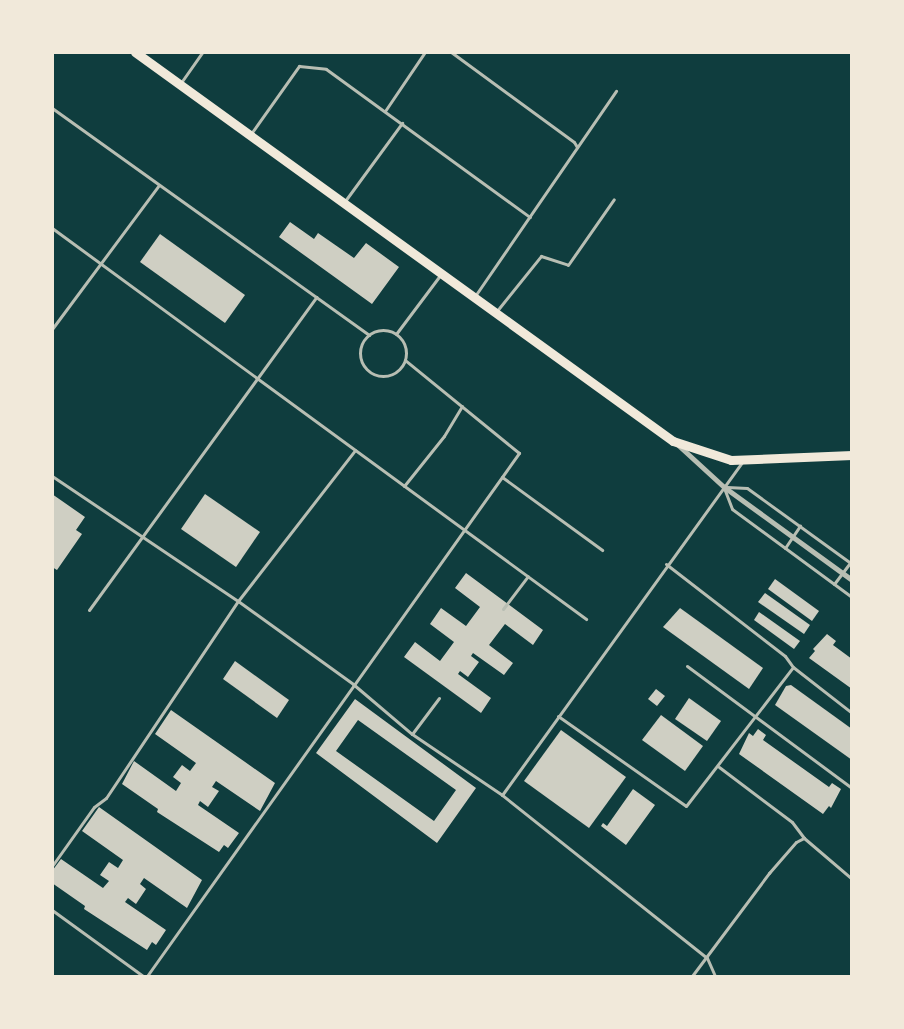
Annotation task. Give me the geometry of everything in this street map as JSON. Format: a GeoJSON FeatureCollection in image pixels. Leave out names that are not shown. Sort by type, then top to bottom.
{"type":"FeatureCollection","features":[{"type":"Feature","properties":{"kind":"main road"},"geometry":{"type":"LineString","coordinates":[[135,52],[673,441],[705,453],[743,460],[852,455]]}},
{"type":"Feature","properties":{"kind":"street"},"geometry":{"type":"LineString","coordinates":[[673,441],[724,487],[852,580]]}},
{"type":"Feature","properties":{"kind":"lane"},"geometry":{"type":"LineString","coordinates":[[180,85],[202,52]]}},
{"type":"Feature","properties":{"kind":"lane"},"geometry":{"type":"LineString","coordinates":[[385,111],[425,52]]}},
{"type":"Feature","properties":{"kind":"lane"},"geometry":{"type":"LineString","coordinates":[[451,52],[574,142],[577,148]]}},
{"type":"Feature","properties":{"kind":"lane"},"geometry":{"type":"LineString","coordinates":[[250,136],[295,70],[303,65],[333,73],[530,217]]}},
{"type":"Feature","properties":{"kind":"lane"},"geometry":{"type":"LineString","coordinates":[[474,297],[616,91]]}},
{"type":"Feature","properties":{"kind":"lane"},"geometry":{"type":"LineString","coordinates":[[52,108],[369,335]]}},
{"type":"Feature","properties":{"kind":"lane"},"geometry":{"type":"LineString","coordinates":[[344,203],[402,123]]}},
{"type":"Feature","properties":{"kind":"lane"},"geometry":{"type":"LineString","coordinates":[[52,330],[159,184]]}},
{"type":"Feature","properties":{"kind":"lane"},"geometry":{"type":"LineString","coordinates":[[496,313],[541,256],[568,265],[614,199]]}},
{"type":"Feature","properties":{"kind":"lane"},"geometry":{"type":"LineString","coordinates":[[52,228],[586,619]]}},
{"type":"Feature","properties":{"kind":"lane"},"geometry":{"type":"LineString","coordinates":[[396,334],[442,274]]}},
{"type":"Feature","properties":{"kind":"lane"},"geometry":{"type":"LineString","coordinates":[[89,610],[316,297]]}},
{"type":"Feature","properties":{"kind":"lane"},"geometry":{"type":"LineString","coordinates":[[382,330],[396,334],[404,346],[405,360],[396,372],[389,375],[373,374],[367,369],[360,356],[364,340],[369,335],[382,330]]}},
{"type":"Feature","properties":{"kind":"lane"},"geometry":{"type":"LineString","coordinates":[[147,976],[519,453],[405,360]]}},
{"type":"Feature","properties":{"kind":"lane"},"geometry":{"type":"LineString","coordinates":[[404,486],[444,436],[462,406]]}},
{"type":"Feature","properties":{"kind":"lane"},"geometry":{"type":"LineString","coordinates":[[52,866],[94,807],[106,798],[238,601],[355,450]]}},
{"type":"Feature","properties":{"kind":"lane"},"geometry":{"type":"LineString","coordinates":[[502,795],[666,564],[743,460]]}},
{"type":"Feature","properties":{"kind":"lane"},"geometry":{"type":"LineString","coordinates":[[52,476],[238,601],[353,684],[412,734],[502,795],[707,958],[715,976]]}},
{"type":"Feature","properties":{"kind":"lane"},"geometry":{"type":"LineString","coordinates":[[502,477],[602,550]]}},
{"type":"Feature","properties":{"kind":"lane"},"geometry":{"type":"LineString","coordinates":[[724,487],[747,488],[851,563],[834,584]]}},
{"type":"Feature","properties":{"kind":"lane"},"geometry":{"type":"LineString","coordinates":[[724,487],[732,509],[852,597]]}},
{"type":"Feature","properties":{"kind":"lane"},"geometry":{"type":"LineString","coordinates":[[785,548],[800,526]]}},
{"type":"Feature","properties":{"kind":"lane"},"geometry":{"type":"LineString","coordinates":[[666,564],[785,656],[794,668],[852,713]]}},
{"type":"Feature","properties":{"kind":"lane"},"geometry":{"type":"LineString","coordinates":[[503,609],[528,576]]}},
{"type":"Feature","properties":{"kind":"lane"},"geometry":{"type":"LineString","coordinates":[[687,666],[852,788]]}},
{"type":"Feature","properties":{"kind":"lane"},"geometry":{"type":"LineString","coordinates":[[558,716],[686,806],[719,767],[722,759],[794,668]]}},
{"type":"Feature","properties":{"kind":"lane"},"geometry":{"type":"LineString","coordinates":[[412,734],[439,698]]}},
{"type":"Feature","properties":{"kind":"lane"},"geometry":{"type":"LineString","coordinates":[[719,767],[792,822],[804,838],[852,879]]}},
{"type":"Feature","properties":{"kind":"lane"},"geometry":{"type":"LineString","coordinates":[[692,976],[769,873],[796,842],[804,838]]}},
{"type":"Feature","properties":{"kind":"lane"},"geometry":{"type":"LineString","coordinates":[[52,910],[143,976]]}},
{"type":"Feature","properties":{"kind":"building"},"geometry":{"type":"Polygon","coordinates":[[[290,222],[314,239],[318,233],[354,258],[366,243],[399,267],[372,304],[279,237],[290,222]]]}},
{"type":"Feature","properties":{"kind":"building"},"geometry":{"type":"Polygon","coordinates":[[[160,234],[245,295],[225,323],[140,262],[160,234]]]}},
{"type":"Feature","properties":{"kind":"building"},"geometry":{"type":"Polygon","coordinates":[[[52,494],[85,517],[76,530],[82,534],[57,570],[52,567],[52,494]]]}},
{"type":"Feature","properties":{"kind":"building"},"geometry":{"type":"Polygon","coordinates":[[[205,494],[260,532],[236,567],[181,529],[205,494]]]}},
{"type":"Feature","properties":{"kind":"building"},"geometry":{"type":"Polygon","coordinates":[[[466,573],[543,630],[533,645],[505,624],[489,645],[513,663],[504,675],[473,653],[471,656],[479,662],[468,677],[460,671],[458,674],[491,698],[481,713],[404,657],[415,642],[440,661],[454,642],[430,624],[441,608],[466,626],[480,607],[455,588],[466,573]]]}},
{"type":"Feature","properties":{"kind":"building"},"geometry":{"type":"Polygon","coordinates":[[[775,579],[819,611],[812,621],[768,589],[775,579]]]}},
{"type":"Feature","properties":{"kind":"building"},"geometry":{"type":"Polygon","coordinates":[[[765,593],[810,625],[804,634],[758,602],[765,593]]]}},
{"type":"Feature","properties":{"kind":"building"},"geometry":{"type":"Polygon","coordinates":[[[680,608],[763,668],[749,689],[663,627],[680,608]]]}},
{"type":"Feature","properties":{"kind":"building"},"geometry":{"type":"Polygon","coordinates":[[[759,612],[800,641],[794,649],[754,620],[759,612]]]}},
{"type":"Feature","properties":{"kind":"building"},"geometry":{"type":"Polygon","coordinates":[[[827,634],[836,641],[833,645],[852,659],[852,689],[809,658],[815,651],[813,649],[827,634]]]}},
{"type":"Feature","properties":{"kind":"building"},"geometry":{"type":"Polygon","coordinates":[[[235,661],[289,700],[277,718],[223,679],[235,661]]]}},
{"type":"Feature","properties":{"kind":"building"},"geometry":{"type":"Polygon","coordinates":[[[791,685],[852,729],[852,760],[775,705],[786,686],[791,685]]]}},
{"type":"Feature","properties":{"kind":"building"},"geometry":{"type":"Polygon","coordinates":[[[656,689],[665,696],[657,706],[648,699],[656,689]]]}},
{"type":"Feature","properties":{"kind":"building"},"geometry":{"type":"Polygon","coordinates":[[[689,698],[721,721],[707,741],[675,719],[689,698]]]}},
{"type":"Feature","properties":{"kind":"building"},"geometry":{"type":"Polygon","coordinates":[[[355,699],[476,788],[437,843],[316,753],[355,699]],[[358,720],[336,751],[434,821],[456,790],[358,720]]]}},
{"type":"Feature","properties":{"kind":"building"},"geometry":{"type":"Polygon","coordinates":[[[171,710],[275,783],[260,811],[216,781],[212,787],[219,791],[208,807],[200,801],[198,805],[239,833],[228,848],[224,845],[219,852],[157,812],[158,809],[122,784],[134,761],[176,791],[181,783],[173,777],[182,765],[190,771],[196,763],[155,734],[171,710]]]}},
{"type":"Feature","properties":{"kind":"building"},"geometry":{"type":"Polygon","coordinates":[[[661,715],[703,746],[685,771],[642,740],[661,715]]]}},
{"type":"Feature","properties":{"kind":"building"},"geometry":{"type":"Polygon","coordinates":[[[758,729],[766,735],[763,740],[829,787],[832,783],[841,789],[831,808],[829,806],[823,814],[739,754],[749,733],[753,736],[758,729]]]}},
{"type":"Feature","properties":{"kind":"building"},"geometry":{"type":"Polygon","coordinates":[[[561,730],[626,777],[589,828],[524,781],[561,730]]]}},
{"type":"Feature","properties":{"kind":"building"},"geometry":{"type":"Polygon","coordinates":[[[633,789],[655,805],[626,845],[601,826],[603,823],[607,826],[633,789]]]}},
{"type":"Feature","properties":{"kind":"building"},"geometry":{"type":"Polygon","coordinates":[[[99,807],[202,880],[187,908],[144,878],[140,884],[146,889],[136,904],[128,898],[125,902],[166,930],[156,945],[152,942],[147,950],[84,909],[85,906],[52,883],[52,871],[61,859],[103,888],[109,881],[100,875],[109,862],[118,868],[123,860],[82,831],[99,807]]]}}]}
